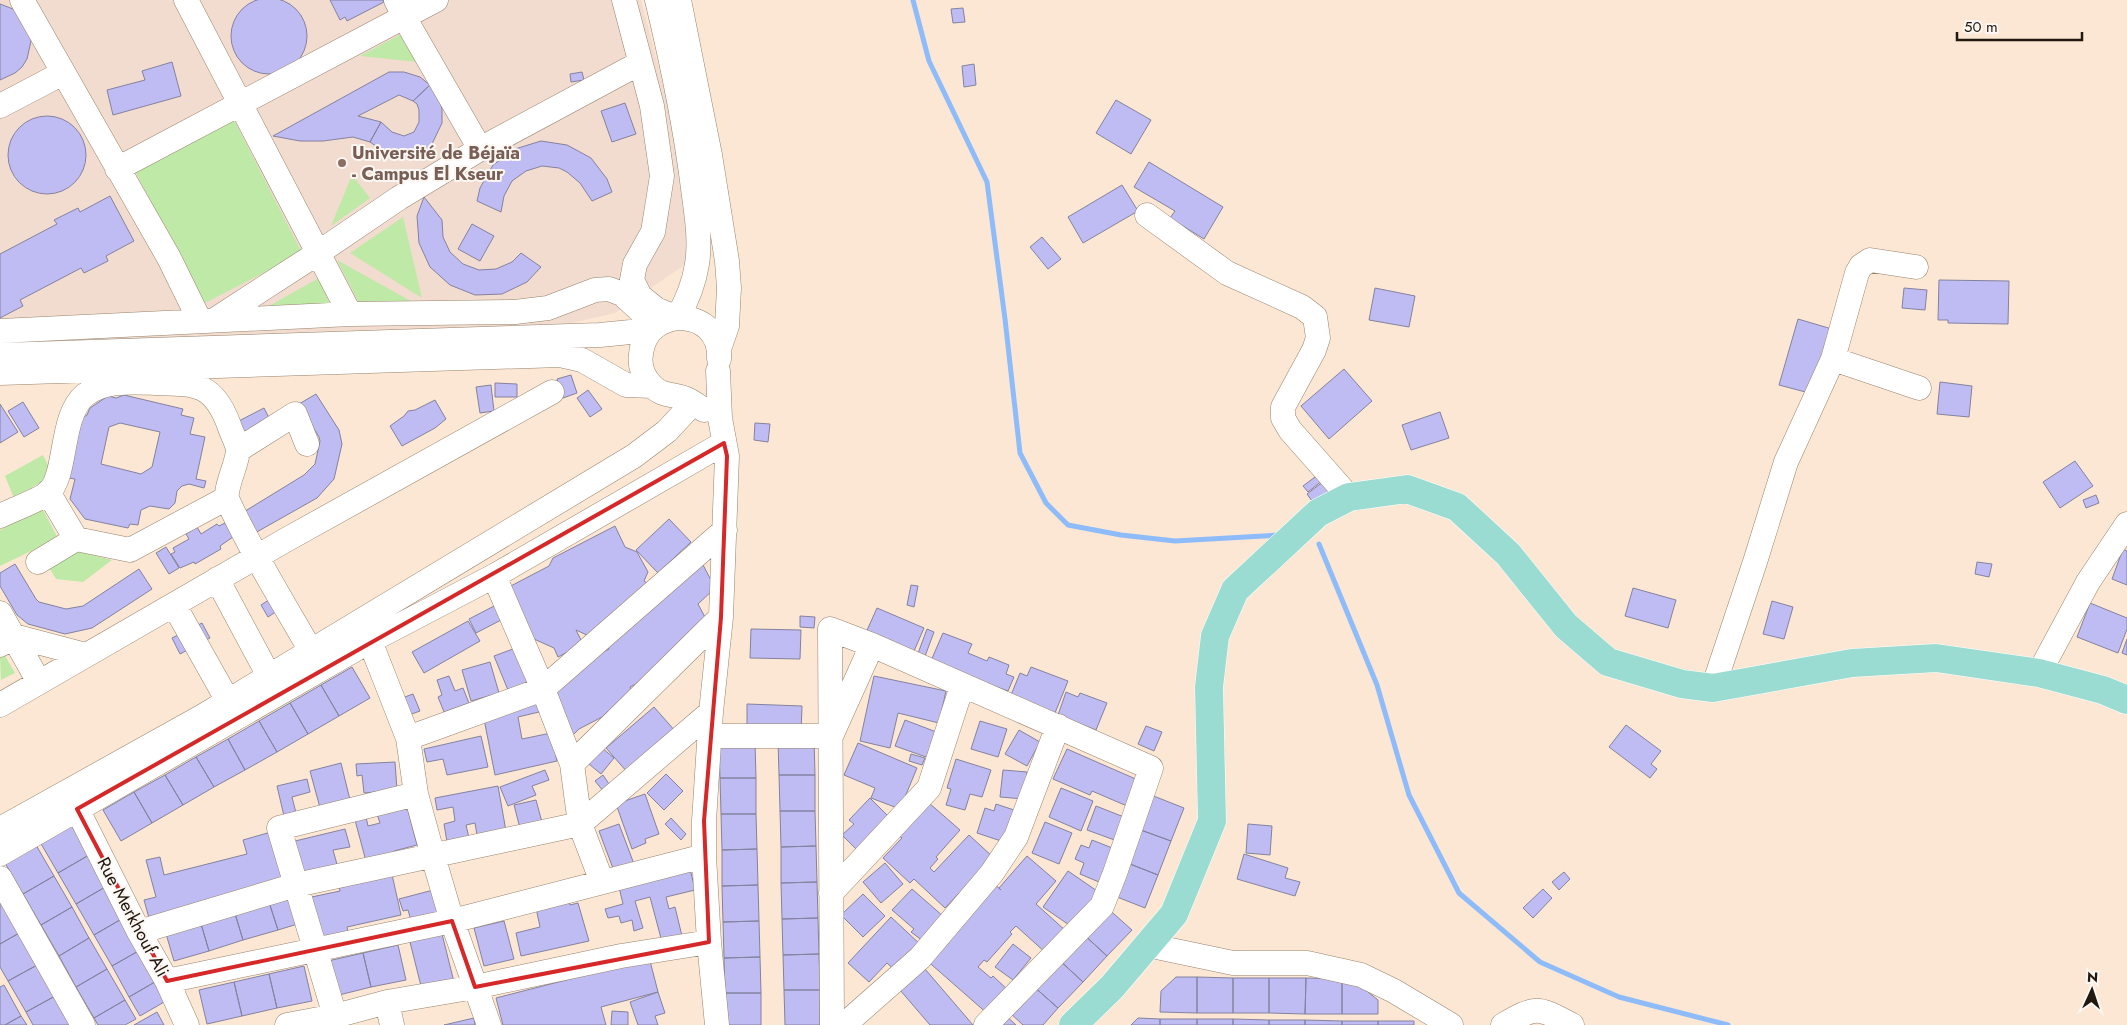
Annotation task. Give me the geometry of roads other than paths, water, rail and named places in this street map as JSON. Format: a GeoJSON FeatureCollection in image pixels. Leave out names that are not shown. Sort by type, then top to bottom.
{"type":"FeatureCollection","features":[{"type":"Feature","properties":{"kind":"main road"},"geometry":{"type":"LineString","coordinates":[[1073,1025],[1112,987],[1174,914],[1212,821],[1209,687],[1215,636],[1235,590],[1318,513],[1349,497],[1407,489],[1457,507],[1508,554],[1566,626],[1608,662],[1682,684],[1713,688],[1852,663],[1936,658],[2039,674],[2103,690],[2127,700]]}},
{"type":"Feature","properties":{"kind":"street"},"geometry":{"type":"LineString","coordinates":[[22,0],[117,169],[207,320]]}},
{"type":"Feature","properties":{"kind":"street"},"geometry":{"type":"LineString","coordinates":[[186,0],[350,314]]}},
{"type":"Feature","properties":{"kind":"street"},"geometry":{"type":"LineString","coordinates":[[117,169],[240,104],[400,9],[436,0]]}},
{"type":"Feature","properties":{"kind":"street"},"geometry":{"type":"LineString","coordinates":[[624,0],[652,106],[662,176],[653,232],[635,264],[632,280],[640,296],[656,308],[661,325]]}},
{"type":"Feature","properties":{"kind":"street"},"geometry":{"type":"LineString","coordinates":[[657,0],[689,159],[698,246],[695,278],[690,292],[641,348],[640,358],[642,368],[652,386],[662,393],[688,400],[714,421],[723,438]]}},
{"type":"Feature","properties":{"kind":"street"},"geometry":{"type":"LineString","coordinates":[[0,829],[228,701],[634,456],[667,431],[688,400],[705,389],[713,381],[727,326],[729,288],[727,261],[710,155],[679,0]]}},
{"type":"Feature","properties":{"kind":"street"},"geometry":{"type":"LineString","coordinates":[[400,9],[480,149]]}},
{"type":"Feature","properties":{"kind":"street"},"geometry":{"type":"LineString","coordinates":[[207,320],[318,253],[392,202],[480,149],[640,63]]}},
{"type":"Feature","properties":{"kind":"street"},"geometry":{"type":"LineString","coordinates":[[0,106],[63,73]]}},
{"type":"Feature","properties":{"kind":"street"},"geometry":{"type":"LineString","coordinates":[[1147,215],[1227,273],[1302,306],[1315,317],[1318,338],[1314,350],[1283,407],[1283,418],[1290,430],[1349,497]]}},
{"type":"Feature","properties":{"kind":"street"},"geometry":{"type":"LineString","coordinates":[[1713,688],[1786,462],[1833,359],[1857,273],[1861,266],[1870,260],[1916,267]]}},
{"type":"Feature","properties":{"kind":"street"},"geometry":{"type":"LineString","coordinates":[[0,331],[350,314],[515,312],[548,308],[595,290],[609,289],[630,299],[661,325]]}},
{"type":"Feature","properties":{"kind":"street"},"geometry":{"type":"LineString","coordinates":[[0,356],[600,335],[661,325],[699,322],[708,329],[715,338],[719,360],[718,402],[727,456],[721,617],[711,712],[704,821],[708,942],[717,1025]]}},
{"type":"Feature","properties":{"kind":"street"},"geometry":{"type":"LineString","coordinates":[[0,373],[560,355],[582,360],[626,385],[652,386]]}},
{"type":"Feature","properties":{"kind":"street"},"geometry":{"type":"LineString","coordinates":[[1833,359],[1918,388]]}},
{"type":"Feature","properties":{"kind":"street"},"geometry":{"type":"LineString","coordinates":[[0,516],[48,492],[57,476],[74,407],[86,394],[123,382],[186,383],[202,387],[216,400],[224,411],[238,450],[227,498],[256,557],[311,651]]}},
{"type":"Feature","properties":{"kind":"street"},"geometry":{"type":"LineString","coordinates":[[0,705],[217,579],[552,392]]}},
{"type":"Feature","properties":{"kind":"street"},"geometry":{"type":"LineString","coordinates":[[238,450],[295,414],[307,444]]}},
{"type":"Feature","properties":{"kind":"street"},"geometry":{"type":"LineString","coordinates":[[0,854],[370,640],[494,576],[723,438]]}},
{"type":"Feature","properties":{"kind":"street"},"geometry":{"type":"LineString","coordinates":[[48,492],[76,539]]}},
{"type":"Feature","properties":{"kind":"street"},"geometry":{"type":"LineString","coordinates":[[38,562],[76,539],[130,550],[227,498]]}},
{"type":"Feature","properties":{"kind":"street"},"geometry":{"type":"LineString","coordinates":[[2039,674],[2088,582],[2127,524]]}},
{"type":"Feature","properties":{"kind":"street"},"geometry":{"type":"LineString","coordinates":[[408,738],[543,689],[724,530]]}},
{"type":"Feature","properties":{"kind":"street"},"geometry":{"type":"LineString","coordinates":[[494,576],[543,689],[572,764],[580,824],[602,882]]}},
{"type":"Feature","properties":{"kind":"street"},"geometry":{"type":"LineString","coordinates":[[217,579],[269,676]]}},
{"type":"Feature","properties":{"kind":"street"},"geometry":{"type":"LineString","coordinates":[[174,605],[228,701]]}},
{"type":"Feature","properties":{"kind":"street"},"geometry":{"type":"LineString","coordinates":[[0,613],[7,640],[39,682]]}},
{"type":"Feature","properties":{"kind":"street"},"geometry":{"type":"LineString","coordinates":[[572,764],[721,617]]}},
{"type":"Feature","properties":{"kind":"street"},"geometry":{"type":"LineString","coordinates":[[832,1025],[830,629],[872,645],[1151,768],[1102,906],[986,1025]]}},
{"type":"Feature","properties":{"kind":"street"},"geometry":{"type":"LineString","coordinates":[[7,640],[86,655]]}},
{"type":"Feature","properties":{"kind":"street"},"geometry":{"type":"LineString","coordinates":[[370,640],[408,738],[416,794],[433,856],[452,921],[489,1025]]}},
{"type":"Feature","properties":{"kind":"street"},"geometry":{"type":"LineString","coordinates":[[831,736],[872,645]]}},
{"type":"Feature","properties":{"kind":"street"},"geometry":{"type":"LineString","coordinates":[[831,894],[929,788],[962,686]]}},
{"type":"Feature","properties":{"kind":"street"},"geometry":{"type":"LineString","coordinates":[[140,932],[296,885],[580,824],[711,712]]}},
{"type":"Feature","properties":{"kind":"street"},"geometry":{"type":"LineString","coordinates":[[844,1025],[920,958],[992,873],[1016,837],[1058,726]]}},
{"type":"Feature","properties":{"kind":"street"},"geometry":{"type":"LineString","coordinates":[[710,736],[831,736]]}},
{"type":"Feature","properties":{"kind":"street"},"geometry":{"type":"LineString","coordinates":[[335,1016],[279,828],[416,794]]}},
{"type":"Feature","properties":{"kind":"street","name":"Rue Merkhouf Ali"},"geometry":{"type":"LineString","coordinates":[[77,810],[167,981],[187,1025]]}},
{"type":"Feature","properties":{"kind":"street"},"geometry":{"type":"LineString","coordinates":[[167,981],[452,921],[704,856]]}},
{"type":"Feature","properties":{"kind":"street"},"geometry":{"type":"LineString","coordinates":[[0,878],[84,1025]]}},
{"type":"Feature","properties":{"kind":"street"},"geometry":{"type":"LineString","coordinates":[[287,1025],[335,1016],[389,1014],[475,987],[621,956],[708,942]]}},
{"type":"Feature","properties":{"kind":"street"},"geometry":{"type":"LineString","coordinates":[[1147,945],[1233,963],[1307,963],[1362,975],[1394,991],[1451,1025]]}},
{"type":"Feature","properties":{"kind":"street"},"geometry":{"type":"LineString","coordinates":[[1503,1025],[1526,1012],[1542,1010],[1572,1025]]}},
{"type":"Feature","properties":{"kind":"waterway"},"geometry":{"type":"LineString","coordinates":[[913,0],[929,61],[987,182],[1020,453],[1046,503],[1068,525],[1121,535],[1175,541],[1280,535]]}},
{"type":"Feature","properties":{"kind":"waterway"},"geometry":{"type":"LineString","coordinates":[[1319,544],[1377,685],[1409,795],[1459,893],[1540,962],[1619,997],[1728,1025]]}},
{"type":"Feature","properties":{"kind":"place","name":"Université de Béjaïa - Campus El Kseur"},"geometry":{"type":"Point","coordinates":[342,163]}}]}
